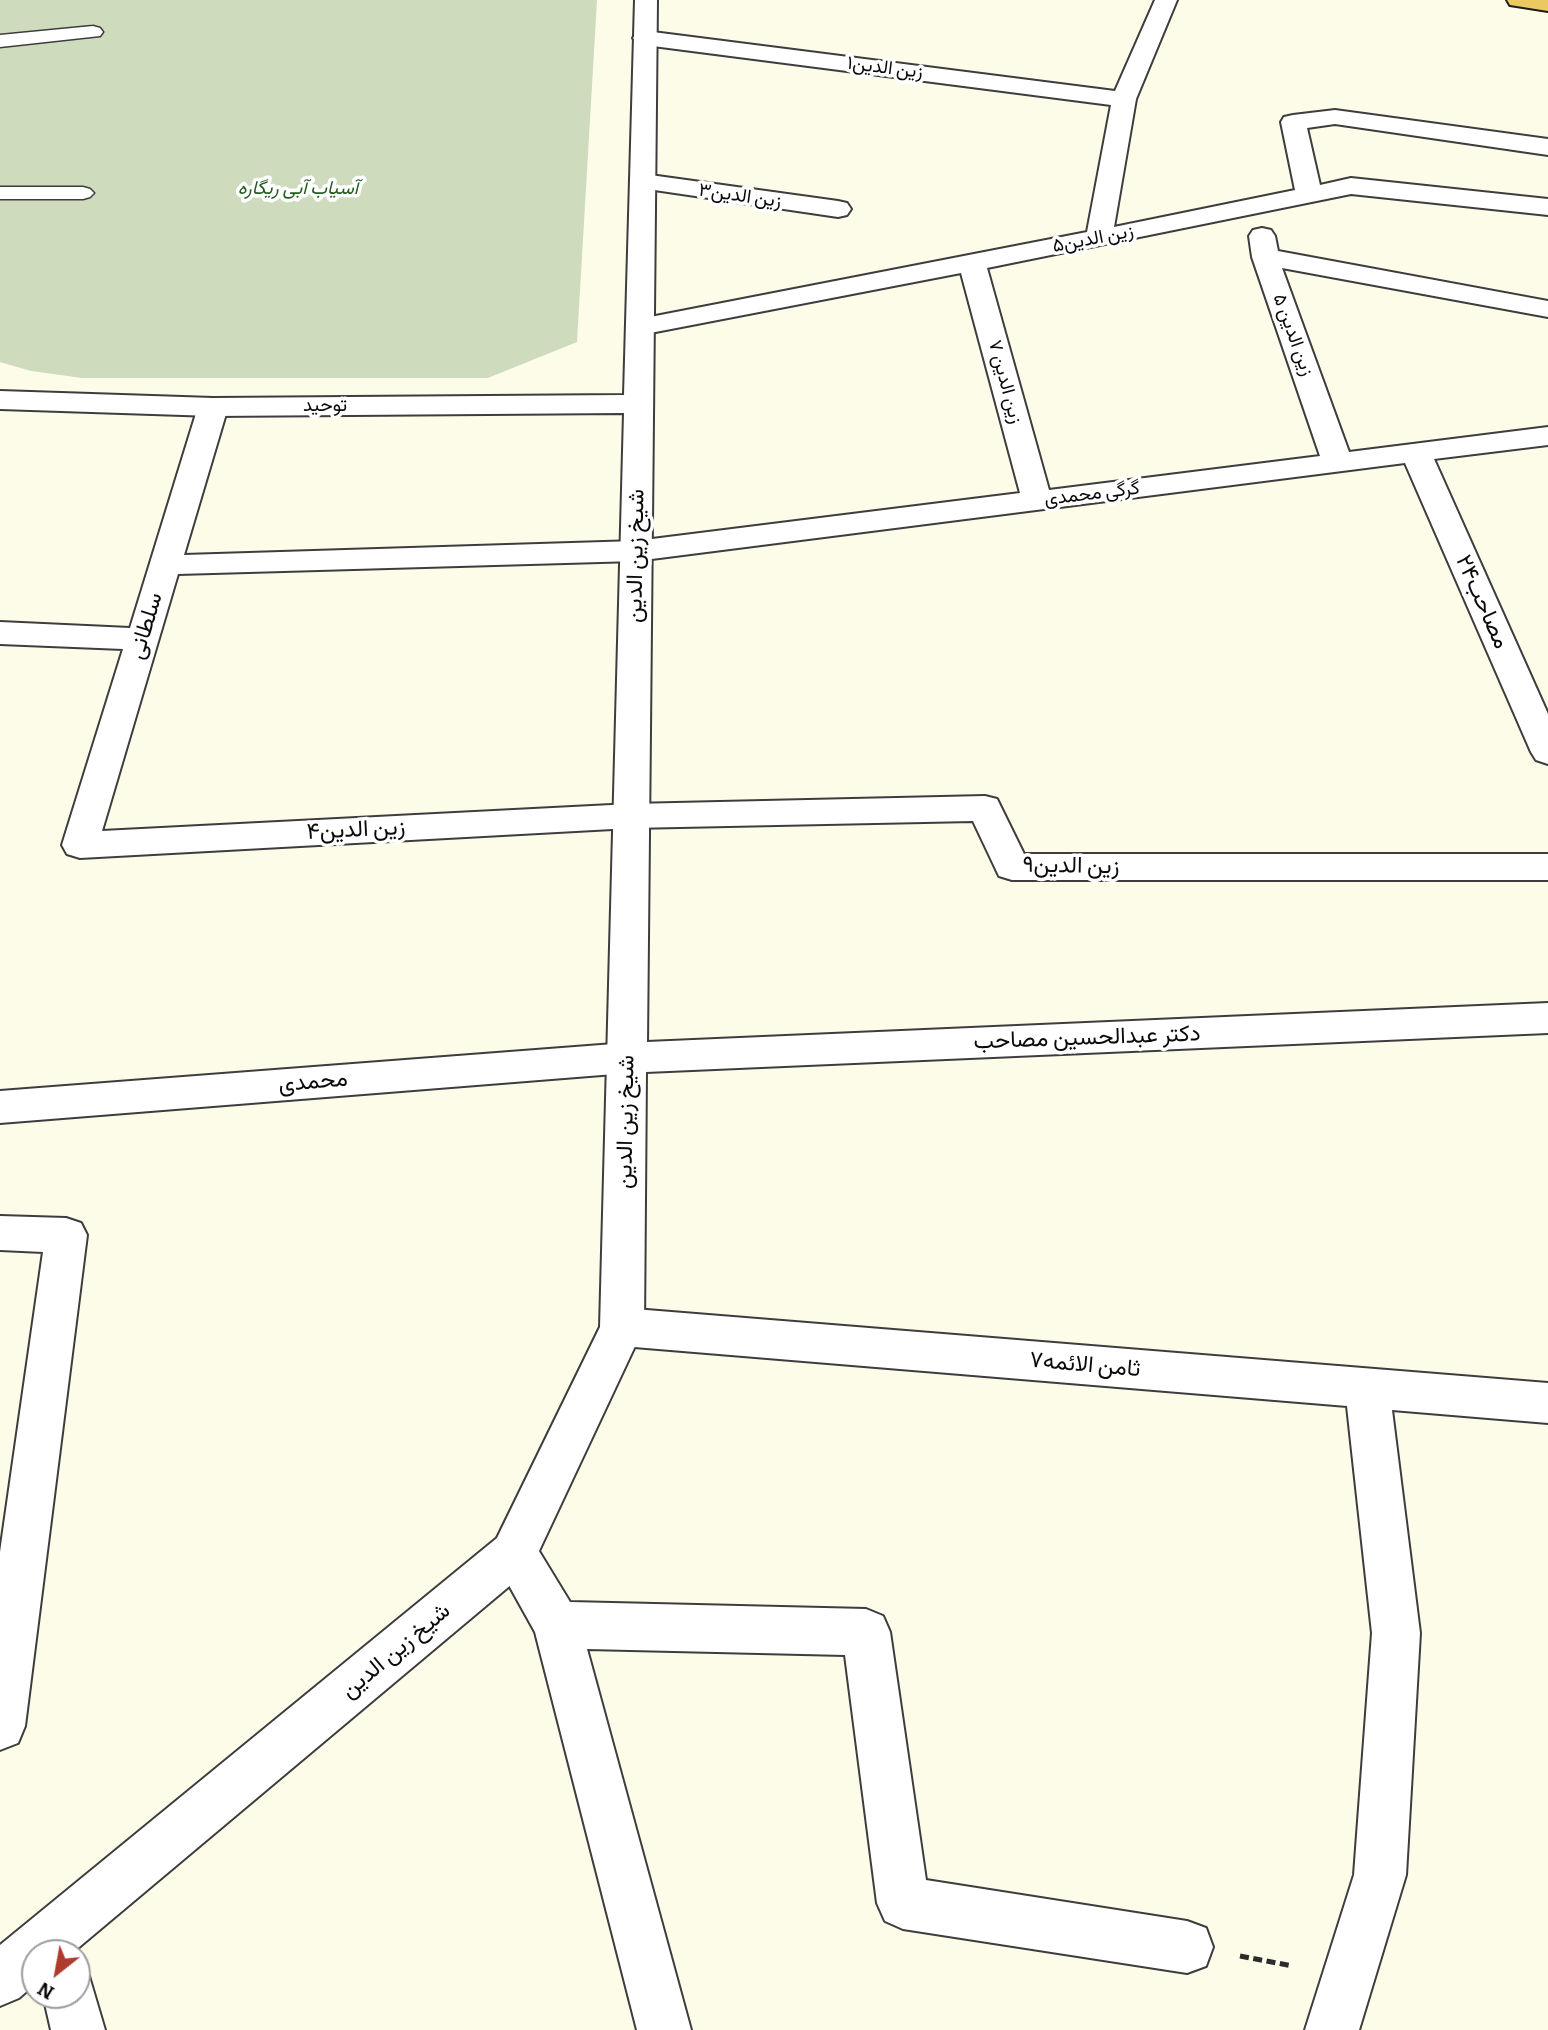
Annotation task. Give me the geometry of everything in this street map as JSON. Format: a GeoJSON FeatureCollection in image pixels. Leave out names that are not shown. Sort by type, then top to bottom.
{"type":"FeatureCollection","features":[{"type":"Feature","properties":{"kind":"highway"},"geometry":{"type":"LineString","coordinates":[[1518,0],[1548,4]]}},
{"type":"Feature","properties":{"kind":"street"},"geometry":{"type":"LineString","coordinates":[[1099,238],[1124,99],[1166,0]]}},
{"type":"Feature","properties":{"kind":"street","name":"زین الدین۱"},"geometry":{"type":"LineString","coordinates":[[645,19],[1124,99]]}},
{"type":"Feature","properties":{"kind":"street","name":"شیخ زین الدین"},"geometry":{"type":"LineString","coordinates":[[64,1939],[514,1553],[622,1327],[645,19]]}},
{"type":"Feature","properties":{"kind":"street"},"geometry":{"type":"LineString","coordinates":[[1309,194],[1293,122],[1335,117],[1548,146]]}},
{"type":"Feature","properties":{"kind":"street","name":"زین الدین۳"},"geometry":{"type":"LineString","coordinates":[[642,183],[838,209]]}},
{"type":"Feature","properties":{"kind":"street","name":"زین الدین۵"},"geometry":{"type":"LineString","coordinates":[[640,327],[1352,186],[1548,207]]}},
{"type":"Feature","properties":{"kind":"street","name":"زین الدین ۵"},"geometry":{"type":"LineString","coordinates":[[1257,205],[1265,257],[1338,463]]}},
{"type":"Feature","properties":{"kind":"street"},"geometry":{"type":"LineString","coordinates":[[1265,257],[1548,309]]}},
{"type":"Feature","properties":{"kind":"street","name":"زین الدین ۷"},"geometry":{"type":"LineString","coordinates":[[972,263],[1037,500]]}},
{"type":"Feature","properties":{"kind":"street","name":"توحید"},"geometry":{"type":"LineString","coordinates":[[4,399],[213,407],[638,404]]}},
{"type":"Feature","properties":{"kind":"street","name":"سلطانی"},"geometry":{"type":"LineString","coordinates":[[80,845],[213,407]]}},
{"type":"Feature","properties":{"kind":"street","name":"گرگی محمدی"},"geometry":{"type":"LineString","coordinates":[[165,565],[636,551],[1548,436]]}},
{"type":"Feature","properties":{"kind":"street"},"geometry":{"type":"LineString","coordinates":[[1509,441],[1548,456]]}},
{"type":"Feature","properties":{"kind":"street","name":"مصاحب۲۴"},"geometry":{"type":"LineString","coordinates":[[1416,453],[1548,752]]}},
{"type":"Feature","properties":{"kind":"street"},"geometry":{"type":"LineString","coordinates":[[0,633],[142,639]]}},
{"type":"Feature","properties":{"kind":"street","name":"زین الدین۹"},"geometry":{"type":"LineString","coordinates":[[631,816],[985,807],[1012,867],[1548,867]]}},
{"type":"Feature","properties":{"kind":"street","name":"زین الدین۴"},"geometry":{"type":"LineString","coordinates":[[80,845],[631,816]]}},
{"type":"Feature","properties":{"kind":"street","name":"دکتر عبدالحسین مصاحب"},"geometry":{"type":"LineString","coordinates":[[627,1058],[1548,1018]]}},
{"type":"Feature","properties":{"kind":"street","name":"محمدی"},"geometry":{"type":"LineString","coordinates":[[0,1107],[627,1058]]}},
{"type":"Feature","properties":{"kind":"street"},"geometry":{"type":"LineString","coordinates":[[0,1233],[66,1235],[0,1726]]}},
{"type":"Feature","properties":{"kind":"street","name":"ثامن الا‌ئمه۷"},"geometry":{"type":"LineString","coordinates":[[622,1327],[1548,1403]]}},
{"type":"Feature","properties":{"kind":"street"},"geometry":{"type":"LineString","coordinates":[[1332,2030],[1380,1875],[1396,1633],[1367,1388]]}},
{"type":"Feature","properties":{"kind":"street"},"geometry":{"type":"LineString","coordinates":[[514,1553],[557,1625],[664,2030]]}},
{"type":"Feature","properties":{"kind":"street"},"geometry":{"type":"LineString","coordinates":[[557,1625],[866,1632],[903,1903],[1187,1947]]}},
{"type":"Feature","properties":{"kind":"street","name":"شیخ زین الدین"},"geometry":{"type":"LineString","coordinates":[[0,1979],[21,1966]]}},
{"type":"Feature","properties":{"kind":"street"},"geometry":{"type":"LineString","coordinates":[[73,2009],[78,2030]]}},
{"type":"Feature","properties":{"kind":"lane"},"geometry":{"type":"LineString","coordinates":[[0,41],[93,32]]}},
{"type":"Feature","properties":{"kind":"lane"},"geometry":{"type":"LineString","coordinates":[[0,193],[83,193]]}},
{"type":"Feature","properties":{"kind":"path"},"geometry":{"type":"LineString","coordinates":[[1187,1947],[1349,1976]]}},
{"type":"Feature","properties":{"kind":"green space","name":"آسیاب آبی ریگاره"},"geometry":{"type":"Polygon","coordinates":[[[0,0],[597,0],[577,342],[488,378],[82,378],[31,371],[0,362],[0,0]]]}}]}
